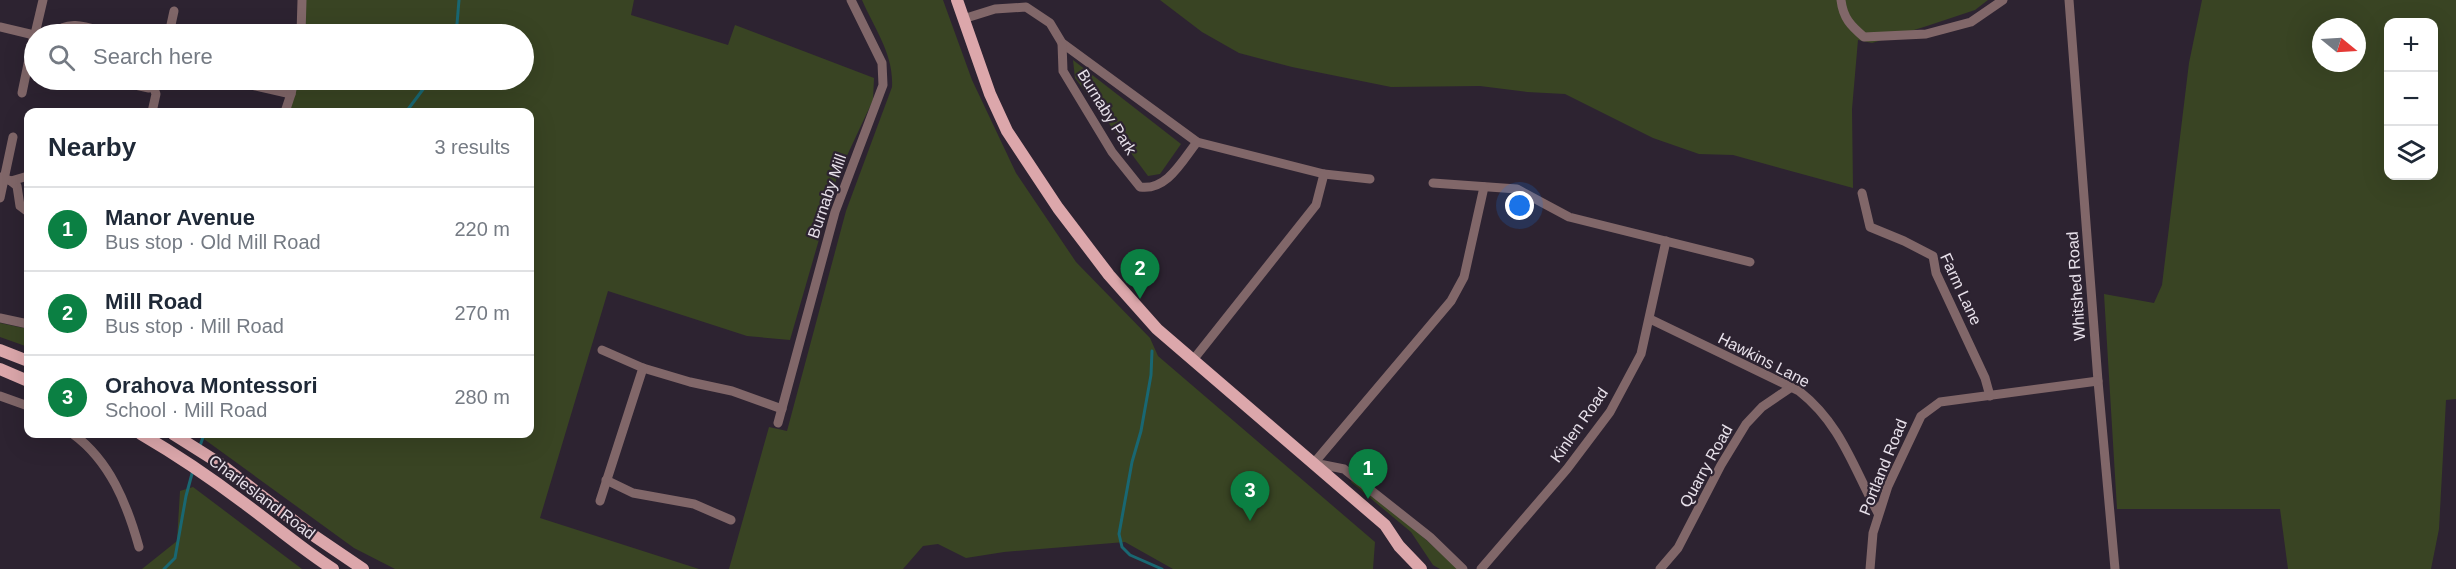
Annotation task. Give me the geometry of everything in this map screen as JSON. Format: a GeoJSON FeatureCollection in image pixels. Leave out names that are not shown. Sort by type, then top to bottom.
{"type":"FeatureCollection","features":[{"type":"Feature","properties":{"kind":"main road"},"geometry":{"type":"LineString","coordinates":[[957,0],[990,94],[1007,132],[1059,208],[1109,274],[1157,329],[1385,525],[1399,546],[1421,569]]}},
{"type":"Feature","properties":{"kind":"main road"},"geometry":{"type":"LineString","coordinates":[[0,350],[24,359]]}},
{"type":"Feature","properties":{"kind":"main road"},"geometry":{"type":"LineString","coordinates":[[0,369],[24,379]]}},
{"type":"Feature","properties":{"kind":"main road","name":"Charlesland Road"},"geometry":{"type":"LineString","coordinates":[[148,438],[184,460],[291,541],[333,569]]}},
{"type":"Feature","properties":{"kind":"main road","name":"Charlesland Road"},"geometry":{"type":"LineString","coordinates":[[181,438],[219,463],[307,531],[363,569]]}},
{"type":"Feature","properties":{"kind":"main road"},"geometry":{"type":"LineString","coordinates":[[1399,546],[1408,569]]}},
{"type":"Feature","properties":{"kind":"street"},"geometry":{"type":"LineString","coordinates":[[38,24],[43,0]]}},
{"type":"Feature","properties":{"kind":"street"},"geometry":{"type":"LineString","coordinates":[[301,24],[302,0]]}},
{"type":"Feature","properties":{"kind":"street","name":"Burnaby Mill"},"geometry":{"type":"LineString","coordinates":[[778,423],[835,212],[883,85],[882,63],[851,0]]}},
{"type":"Feature","properties":{"kind":"street"},"geometry":{"type":"LineString","coordinates":[[1841,0],[1842,11],[1849,24],[1864,37],[1926,34],[1971,22],[2003,0]]}},
{"type":"Feature","properties":{"kind":"street","name":"Whitshed Road"},"geometry":{"type":"LineString","coordinates":[[2069,0],[2097,381],[2115,569]]}},
{"type":"Feature","properties":{"kind":"street","name":"Burnaby Park"},"geometry":{"type":"LineString","coordinates":[[963,19],[995,9],[1026,7],[1050,23],[1062,43],[1197,142],[1324,174],[1370,179]]}},
{"type":"Feature","properties":{"kind":"street"},"geometry":{"type":"LineString","coordinates":[[171,24],[174,11]]}},
{"type":"Feature","properties":{"kind":"street"},"geometry":{"type":"LineString","coordinates":[[0,27],[24,32]]}},
{"type":"Feature","properties":{"kind":"street","name":"Burnaby Park"},"geometry":{"type":"LineString","coordinates":[[1062,43],[1064,71],[1112,152],[1140,187],[1150,188],[1162,184],[1197,142]]}},
{"type":"Feature","properties":{"kind":"street"},"geometry":{"type":"LineString","coordinates":[[22,93],[24,84]]}},
{"type":"Feature","properties":{"kind":"street"},"geometry":{"type":"LineString","coordinates":[[153,108],[156,90]]}},
{"type":"Feature","properties":{"kind":"street"},"geometry":{"type":"LineString","coordinates":[[274,90],[291,94]]}},
{"type":"Feature","properties":{"kind":"street"},"geometry":{"type":"LineString","coordinates":[[286,108],[292,90]]}},
{"type":"Feature","properties":{"kind":"street"},"geometry":{"type":"LineString","coordinates":[[0,198],[13,137]]}},
{"type":"Feature","properties":{"kind":"street"},"geometry":{"type":"LineString","coordinates":[[1193,360],[1316,205],[1324,174]]}},
{"type":"Feature","properties":{"kind":"street"},"geometry":{"type":"LineString","coordinates":[[5,179],[24,177]]}},
{"type":"Feature","properties":{"kind":"street"},"geometry":{"type":"LineString","coordinates":[[5,179],[17,186],[20,206],[24,209]]}},
{"type":"Feature","properties":{"kind":"street"},"geometry":{"type":"LineString","coordinates":[[1433,183],[1517,189],[1569,217],[1750,262]]}},
{"type":"Feature","properties":{"kind":"street"},"geometry":{"type":"LineString","coordinates":[[1463,569],[1430,537],[1344,469],[1314,463],[1451,301],[1464,277],[1484,187]]}},
{"type":"Feature","properties":{"kind":"street","name":"Farm Lane"},"geometry":{"type":"LineString","coordinates":[[1862,193],[1870,227],[1933,256],[1936,273],[1985,378],[1990,396]]}},
{"type":"Feature","properties":{"kind":"street","name":"Kinlen Road"},"geometry":{"type":"LineString","coordinates":[[1481,569],[1567,469],[1610,412],[1641,354],[1666,241]]}},
{"type":"Feature","properties":{"kind":"street"},"geometry":{"type":"LineString","coordinates":[[0,318],[24,323]]}},
{"type":"Feature","properties":{"kind":"street","name":"Hawkins Lane"},"geometry":{"type":"LineString","coordinates":[[1650,319],[1799,391],[1816,404],[1835,428],[1878,513]]}},
{"type":"Feature","properties":{"kind":"street"},"geometry":{"type":"LineString","coordinates":[[602,350],[643,368],[732,391],[782,409]]}},
{"type":"Feature","properties":{"kind":"street"},"geometry":{"type":"LineString","coordinates":[[600,501],[643,368]]}},
{"type":"Feature","properties":{"kind":"street","name":"Portland Road"},"geometry":{"type":"LineString","coordinates":[[1870,569],[1873,533],[1878,513],[1903,451],[1921,416],[1940,402],[2097,381]]}},
{"type":"Feature","properties":{"kind":"street","name":"Quarry Road"},"geometry":{"type":"LineString","coordinates":[[1660,569],[1678,548],[1721,465],[1746,424],[1762,406],[1790,388]]}},
{"type":"Feature","properties":{"kind":"street"},"geometry":{"type":"LineString","coordinates":[[0,396],[24,405]]}},
{"type":"Feature","properties":{"kind":"street"},"geometry":{"type":"LineString","coordinates":[[78,438],[101,461],[120,492],[139,547]]}},
{"type":"Feature","properties":{"kind":"street"},"geometry":{"type":"LineString","coordinates":[[606,480],[633,493],[694,504],[731,520]]}},
{"type":"Feature","properties":{"kind":"green space"},"geometry":{"type":"Polygon","coordinates":[[[306,0],[634,0],[631,15],[728,45],[735,25],[874,78],[873,100],[837,177],[790,340],[747,336],[608,291],[540,518],[699,569],[395,569],[354,548],[203,438],[534,438],[534,108],[290,108],[294,90],[534,90],[534,24],[305,24],[306,0]]]}},
{"type":"Feature","properties":{"kind":"green space"},"geometry":{"type":"Polygon","coordinates":[[[862,0],[943,0],[972,80],[1016,173],[1076,262],[1150,338],[1158,356],[1375,542],[1373,569],[1173,569],[1125,542],[1004,552],[966,558],[938,544],[923,546],[903,569],[729,569],[769,427],[787,431],[846,211],[892,87],[887,52],[862,0]]]}},
{"type":"Feature","properties":{"kind":"green space"},"geometry":{"type":"Polygon","coordinates":[[[1160,0],[1988,0],[1975,10],[1872,43],[1858,40],[1852,109],[1853,188],[1733,155],[1699,154],[1653,138],[1565,94],[1480,86],[1391,87],[1292,67],[1239,53],[1202,32],[1160,0]]]}},
{"type":"Feature","properties":{"kind":"green space"},"geometry":{"type":"Polygon","coordinates":[[[2202,0],[2456,0],[2456,399],[2446,400],[2439,529],[2431,569],[2288,569],[2280,509],[2117,509],[2104,294],[2154,303],[2162,285],[2189,63],[2202,0]]]}},
{"type":"Feature","properties":{"kind":"green space"},"geometry":{"type":"Polygon","coordinates":[[[1073,60],[1181,144],[1160,174],[1148,176],[1075,78],[1073,60]]]}},
{"type":"Feature","properties":{"kind":"green space"},"geometry":{"type":"Polygon","coordinates":[[[0,323],[24,328],[24,346],[0,337],[0,323]]]}},
{"type":"Feature","properties":{"kind":"green space"},"geometry":{"type":"Polygon","coordinates":[[[1352,480],[1379,498],[1459,569],[1440,569],[1433,565],[1411,532],[1351,482],[1352,480]]]}},
{"type":"Feature","properties":{"kind":"green space"},"geometry":{"type":"Polygon","coordinates":[[[193,487],[302,569],[142,569],[177,541],[180,491],[193,487]]]}},
{"type":"Feature","properties":{"kind":"waterway"},"geometry":{"type":"LineString","coordinates":[[457,24],[459,0]]}},
{"type":"Feature","properties":{"kind":"waterway"},"geometry":{"type":"LineString","coordinates":[[409,108],[422,90]]}},
{"type":"Feature","properties":{"kind":"waterway"},"geometry":{"type":"LineString","coordinates":[[1152,351],[1151,375],[1141,431],[1132,462],[1119,534],[1122,547],[1130,555],[1162,569]]}},
{"type":"Feature","properties":{"kind":"waterway"},"geometry":{"type":"LineString","coordinates":[[200,446],[203,438]]}},
{"type":"Feature","properties":{"kind":"waterway"},"geometry":{"type":"LineString","coordinates":[[164,569],[175,558],[193,470]]}},
{"type":"Feature","properties":{"kind":"place","name":"Mill Road"},"geometry":{"type":"Point","coordinates":[1140,299]}},
{"type":"Feature","properties":{"kind":"place","name":"Manor Avenue"},"geometry":{"type":"Point","coordinates":[1368,499]}},
{"type":"Feature","properties":{"kind":"place","name":"Orahova Montessori"},"geometry":{"type":"Point","coordinates":[1250,521]}}]}
